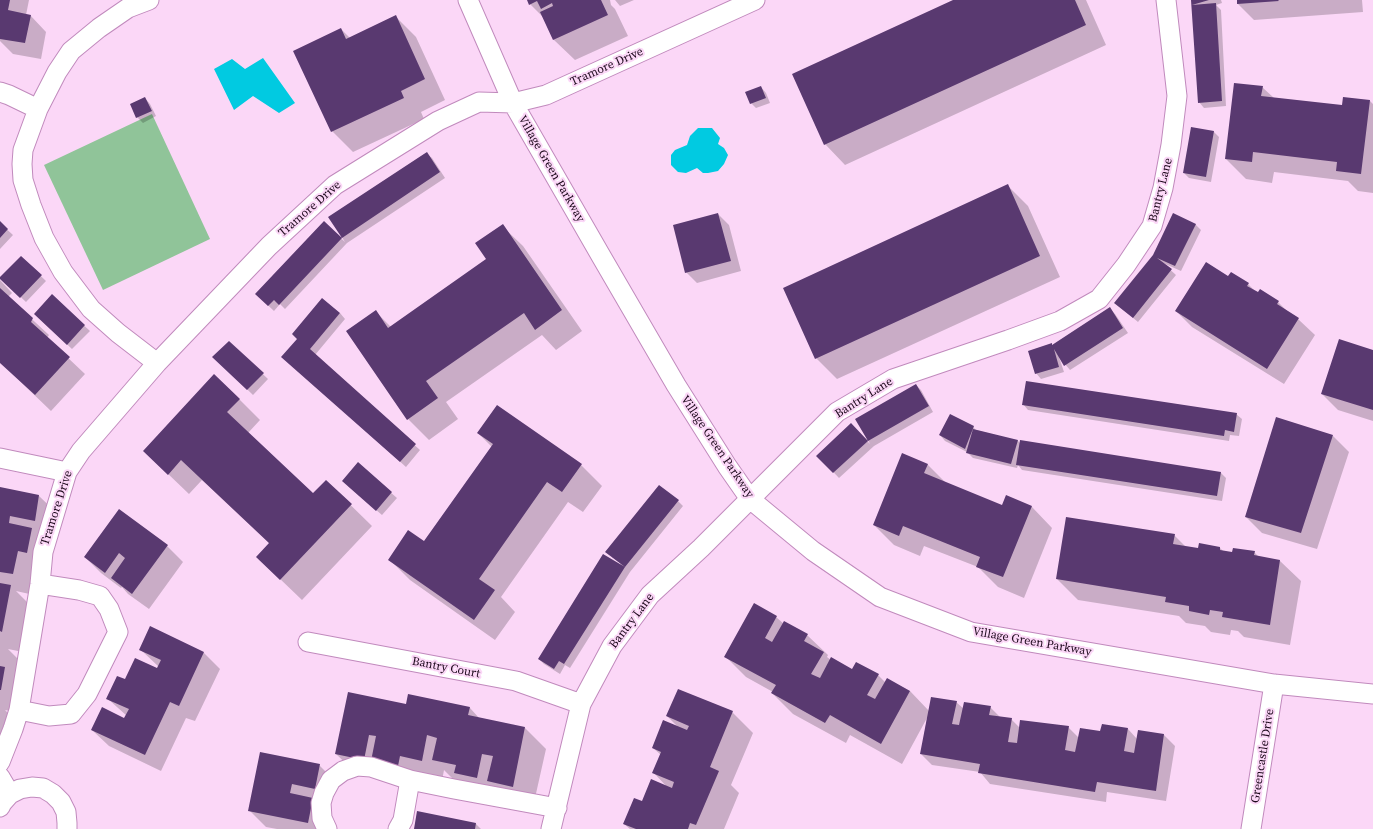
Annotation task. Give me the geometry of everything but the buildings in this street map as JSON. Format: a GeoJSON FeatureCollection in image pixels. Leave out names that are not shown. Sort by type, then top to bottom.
{"type":"FeatureCollection","features":[{"type":"Feature","properties":{"kind":"street"},"geometry":{"type":"LineString","coordinates":[[149,0],[128,8],[99,28],[71,51],[38,109],[22,150],[22,164],[25,186],[31,205],[44,238],[63,272],[91,309],[118,333],[157,363]]}},
{"type":"Feature","properties":{"kind":"street","name":"Village Green Parkway"},"geometry":{"type":"LineString","coordinates":[[468,0],[513,103],[600,256],[676,385],[727,466],[750,499],[812,551],[880,597],[971,632],[1274,684],[1373,694]]}},
{"type":"Feature","properties":{"kind":"street","name":"Tramore Drive"},"geometry":{"type":"LineString","coordinates":[[0,762],[19,710],[40,584],[43,552],[67,472],[81,451],[157,363],[269,246],[335,185],[438,121],[479,102],[513,103],[546,95],[755,0]]}},
{"type":"Feature","properties":{"kind":"street","name":"Bantry Lane"},"geometry":{"type":"LineString","coordinates":[[551,829],[581,704],[612,646],[650,595],[701,548],[837,412],[893,379],[1060,321],[1100,299],[1126,265],[1152,226],[1163,188],[1171,145],[1178,96],[1166,0]]}},
{"type":"Feature","properties":{"kind":"street"},"geometry":{"type":"LineString","coordinates":[[0,92],[38,109]]}},
{"type":"Feature","properties":{"kind":"street"},"geometry":{"type":"LineString","coordinates":[[0,458],[67,472]]}},
{"type":"Feature","properties":{"kind":"street"},"geometry":{"type":"LineString","coordinates":[[19,710],[50,716],[71,714],[87,694],[118,632],[109,610],[100,596],[79,590],[40,584]]}},
{"type":"Feature","properties":{"kind":"street","name":"Bantry Court"},"geometry":{"type":"LineString","coordinates":[[308,642],[516,681],[581,704]]}},
{"type":"Feature","properties":{"kind":"street","name":"Greencastle Drive"},"geometry":{"type":"LineString","coordinates":[[1251,829],[1274,684]]}},
{"type":"Feature","properties":{"kind":"street"},"geometry":{"type":"LineString","coordinates":[[327,829],[322,818],[321,804],[324,793],[331,780],[343,771],[357,766],[371,767],[410,780],[454,790],[556,808]]}},
{"type":"Feature","properties":{"kind":"street"},"geometry":{"type":"LineString","coordinates":[[0,777],[5,800],[20,789],[32,787],[43,788],[53,794],[61,802],[66,812],[66,829]]}},
{"type":"Feature","properties":{"kind":"street"},"geometry":{"type":"LineString","coordinates":[[398,829],[403,820],[410,780]]}},
{"type":"Feature","properties":{"kind":"green space"},"geometry":{"type":"Polygon","coordinates":[[[152,114],[210,239],[103,290],[44,165],[152,114]]]}},
{"type":"Feature","properties":{"kind":"water"},"geometry":{"type":"Polygon","coordinates":[[[263,58],[295,103],[279,113],[253,96],[234,110],[214,69],[232,59],[245,69],[263,58]]]}},
{"type":"Feature","properties":{"kind":"water"},"geometry":{"type":"Polygon","coordinates":[[[698,128],[712,128],[720,138],[718,144],[724,148],[728,155],[724,164],[718,171],[708,173],[703,173],[697,168],[686,173],[678,172],[671,165],[671,155],[675,150],[687,145],[690,136],[698,128]]]}}]}
